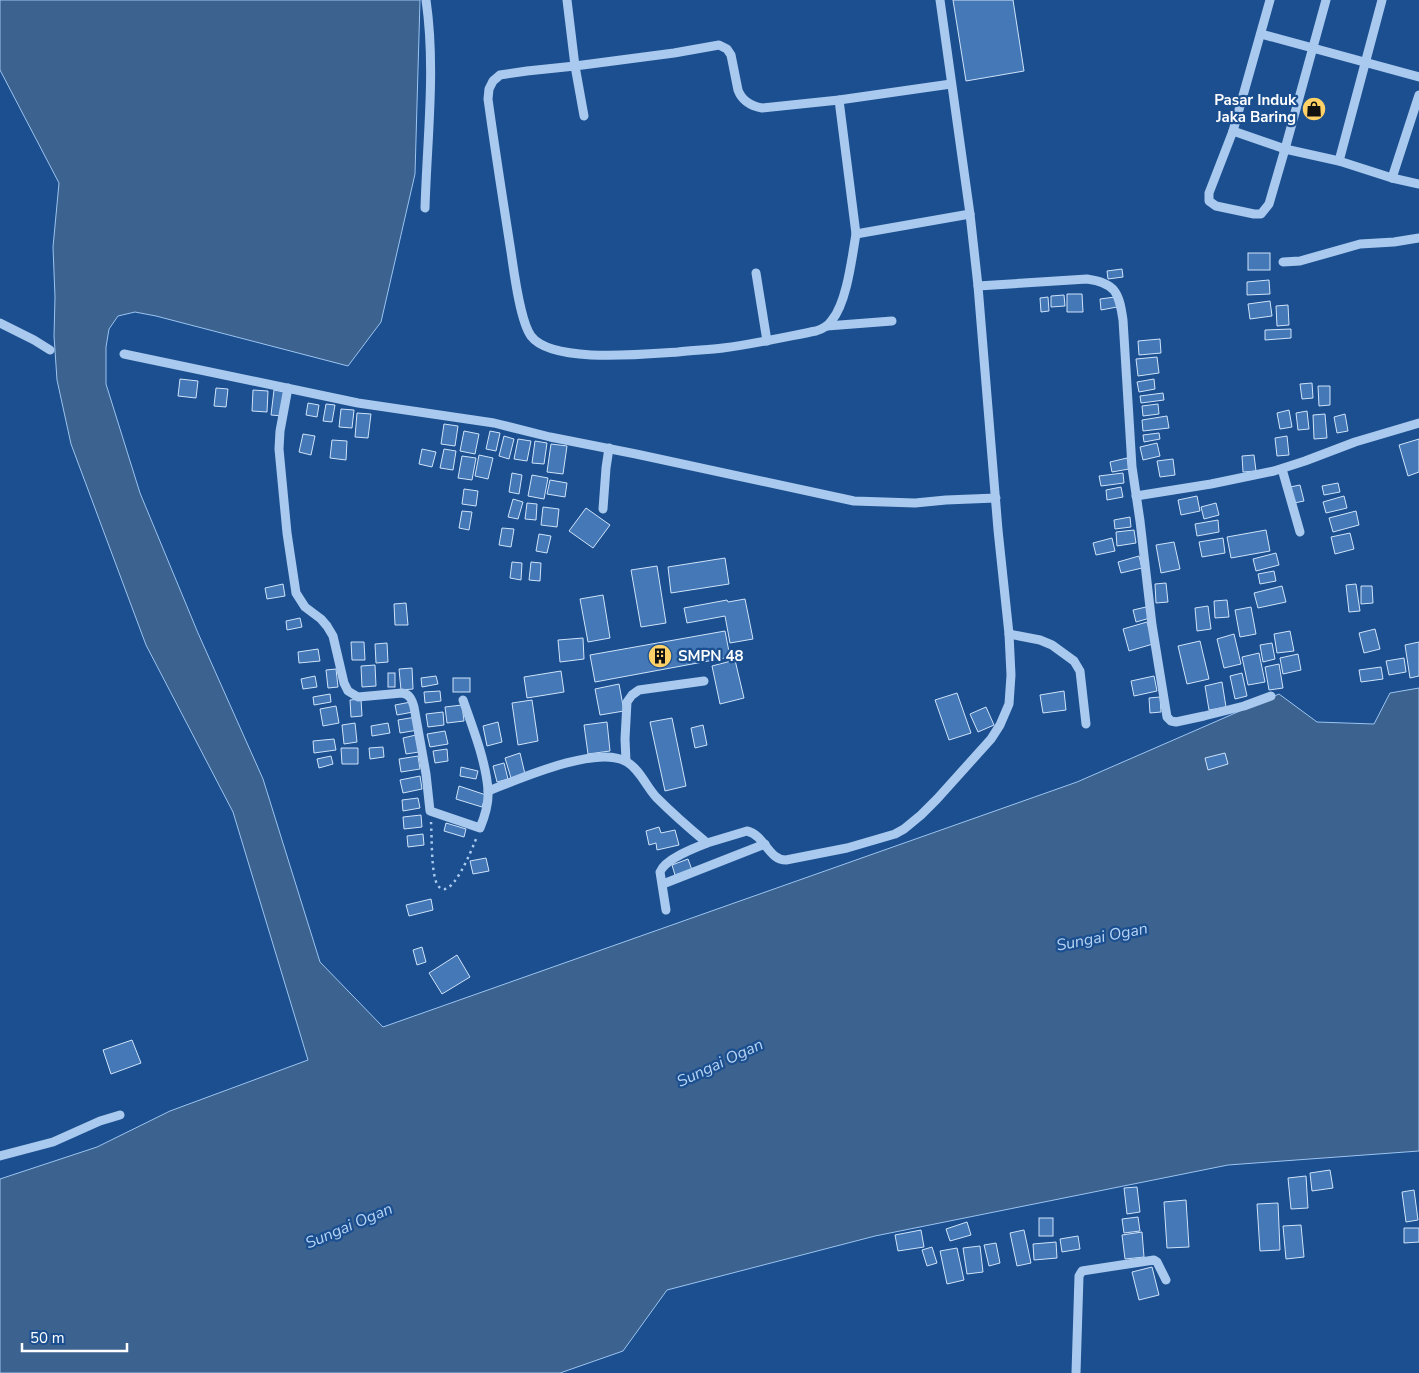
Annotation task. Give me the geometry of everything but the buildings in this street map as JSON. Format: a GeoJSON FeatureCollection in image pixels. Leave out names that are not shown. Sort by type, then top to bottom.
{"type":"FeatureCollection","features":[{"type":"Feature","properties":{"kind":"street"},"geometry":{"type":"LineString","coordinates":[[425,208],[431,66],[426,0]]}},
{"type":"Feature","properties":{"kind":"street"},"geometry":{"type":"LineString","coordinates":[[567,0],[575,66],[584,116]]}},
{"type":"Feature","properties":{"kind":"street"},"geometry":{"type":"LineString","coordinates":[[666,910],[660,872],[662,867],[686,851],[707,842],[747,831],[755,834],[776,857],[786,860],[848,848],[895,834],[912,823],[937,799],[991,739],[1006,715],[1010,698],[1011,675],[1009,634],[978,286],[970,214],[940,0]]}},
{"type":"Feature","properties":{"kind":"street"},"geometry":{"type":"LineString","coordinates":[[1270,0],[1232,131],[1209,193],[1209,201],[1216,206],[1254,214],[1261,214],[1268,204],[1326,0]]}},
{"type":"Feature","properties":{"kind":"street"},"geometry":{"type":"LineString","coordinates":[[1339,161],[1382,0]]}},
{"type":"Feature","properties":{"kind":"street"},"geometry":{"type":"LineString","coordinates":[[1261,34],[1419,77]]}},
{"type":"Feature","properties":{"kind":"street"},"geometry":{"type":"LineString","coordinates":[[892,321],[827,326],[816,331],[723,348],[620,355],[574,354],[552,349],[534,340],[525,325],[516,287],[488,99],[490,89],[493,81],[500,75],[674,53],[719,45],[728,49],[732,56],[740,95],[750,105],[762,108],[839,100],[951,84]]}},
{"type":"Feature","properties":{"kind":"street"},"geometry":{"type":"LineString","coordinates":[[1392,178],[1419,94]]}},
{"type":"Feature","properties":{"kind":"street"},"geometry":{"type":"LineString","coordinates":[[827,326],[836,313],[846,288],[856,234],[839,100]]}},
{"type":"Feature","properties":{"kind":"street"},"geometry":{"type":"LineString","coordinates":[[1232,131],[1285,149],[1339,161],[1392,178],[1419,184]]}},
{"type":"Feature","properties":{"kind":"street"},"geometry":{"type":"LineString","coordinates":[[856,234],[970,214]]}},
{"type":"Feature","properties":{"kind":"street"},"geometry":{"type":"LineString","coordinates":[[1283,262],[1300,261],[1360,244],[1419,238]]}},
{"type":"Feature","properties":{"kind":"street"},"geometry":{"type":"LineString","coordinates":[[756,273],[767,341]]}},
{"type":"Feature","properties":{"kind":"street"},"geometry":{"type":"LineString","coordinates":[[978,286],[1087,279],[1098,280],[1113,289],[1120,300],[1123,320],[1132,466],[1152,626],[1167,716],[1176,722],[1244,706],[1271,696]]}},
{"type":"Feature","properties":{"kind":"street"},"geometry":{"type":"LineString","coordinates":[[0,323],[50,350]]}},
{"type":"Feature","properties":{"kind":"street"},"geometry":{"type":"LineString","coordinates":[[124,354],[358,403],[494,423],[550,437],[854,501],[915,503],[996,498]]}},
{"type":"Feature","properties":{"kind":"street"},"geometry":{"type":"LineString","coordinates":[[288,388],[280,431],[279,449],[287,533],[296,593],[305,606],[321,619],[334,636],[344,683],[348,692],[358,697],[402,693],[412,699],[426,774],[430,811],[480,828],[487,809],[488,791],[486,775],[463,700]]}},
{"type":"Feature","properties":{"kind":"street"},"geometry":{"type":"LineString","coordinates":[[1136,496],[1211,484],[1282,468],[1362,439],[1419,423]]}},
{"type":"Feature","properties":{"kind":"street"},"geometry":{"type":"LineString","coordinates":[[603,509],[609,448]]}},
{"type":"Feature","properties":{"kind":"street"},"geometry":{"type":"LineString","coordinates":[[1282,468],[1300,532]]}},
{"type":"Feature","properties":{"kind":"street"},"geometry":{"type":"LineString","coordinates":[[1009,634],[1040,640],[1052,645],[1074,661],[1080,671],[1086,724]]}},
{"type":"Feature","properties":{"kind":"street"},"geometry":{"type":"LineString","coordinates":[[626,761],[627,702],[632,695],[638,690],[704,681]]}},
{"type":"Feature","properties":{"kind":"street"},"geometry":{"type":"LineString","coordinates":[[488,791],[536,772],[576,760],[607,756],[617,757],[626,761],[634,768],[654,795],[707,842]]}},
{"type":"Feature","properties":{"kind":"street"},"geometry":{"type":"LineString","coordinates":[[663,884],[765,844]]}},
{"type":"Feature","properties":{"kind":"street"},"geometry":{"type":"LineString","coordinates":[[0,1156],[53,1142],[100,1121],[120,1115]]}},
{"type":"Feature","properties":{"kind":"street"},"geometry":{"type":"LineString","coordinates":[[1076,1373],[1080,1273],[1082,1271],[1154,1260],[1158,1262],[1166,1280]]}},
{"type":"Feature","properties":{"kind":"path"},"geometry":{"type":"LineString","coordinates":[[430,811],[434,874],[438,885],[442,888],[446,889],[452,886],[462,872],[480,828]]}},
{"type":"Feature","properties":{"kind":"water","name":"Sungai Ogan"},"geometry":{"type":"Polygon","coordinates":[[[0,0],[420,0],[415,174],[381,322],[348,366],[135,312],[118,316],[109,329],[106,347],[106,384],[140,493],[198,633],[263,779],[320,962],[383,1027],[1077,782],[1279,694],[1317,722],[1374,724],[1390,693],[1419,688],[1419,1151],[1228,1165],[875,1236],[667,1290],[623,1351],[560,1373],[0,1373],[0,1179],[97,1147],[170,1111],[308,1060],[233,812],[146,645],[71,444],[57,380],[54,336],[53,247],[59,183],[0,70],[0,0]]]}},
{"type":"Feature","properties":{"kind":"place","name":"Pasar Induk Jaka Baring"},"geometry":{"type":"Point","coordinates":[1314,109]}},
{"type":"Feature","properties":{"kind":"place","name":"SMPN 48"},"geometry":{"type":"Point","coordinates":[660,656]}}]}
